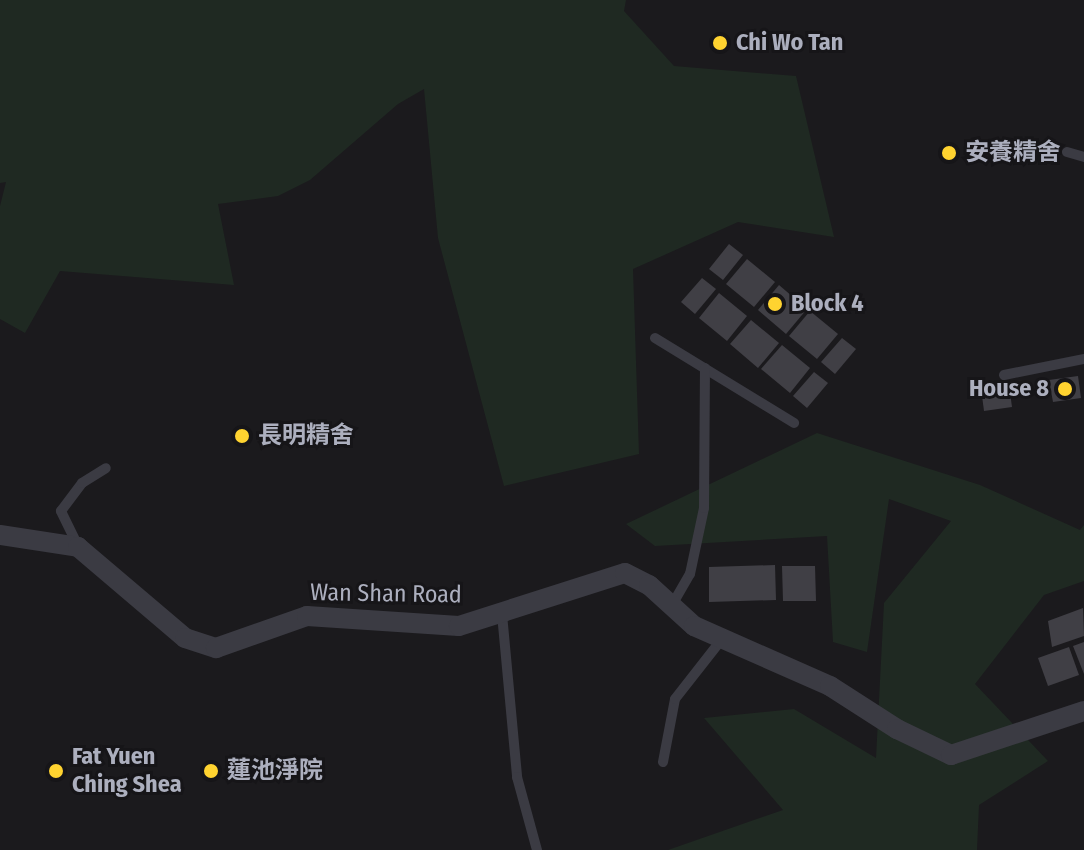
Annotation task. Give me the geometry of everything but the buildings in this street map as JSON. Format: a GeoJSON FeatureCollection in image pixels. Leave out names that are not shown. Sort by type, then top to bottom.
{"type":"FeatureCollection","features":[{"type":"Feature","properties":{"kind":"street"},"geometry":{"type":"LineString","coordinates":[[0,535],[78,547]]}},
{"type":"Feature","properties":{"kind":"street","name":"Wan Shan Road"},"geometry":{"type":"LineString","coordinates":[[78,547],[185,638],[216,648],[307,616],[459,626],[625,573],[649,585],[694,626],[830,686],[897,729],[951,755],[1084,711]]}},
{"type":"Feature","properties":{"kind":"lane"},"geometry":{"type":"LineString","coordinates":[[1067,152],[1084,157]]}},
{"type":"Feature","properties":{"kind":"lane"},"geometry":{"type":"LineString","coordinates":[[655,338],[794,423]]}},
{"type":"Feature","properties":{"kind":"lane"},"geometry":{"type":"LineString","coordinates":[[1004,375],[1084,359]]}},
{"type":"Feature","properties":{"kind":"lane"},"geometry":{"type":"LineString","coordinates":[[672,605],[690,574],[704,508],[705,368]]}},
{"type":"Feature","properties":{"kind":"lane"},"geometry":{"type":"LineString","coordinates":[[78,547],[61,511],[82,483],[106,468]]}},
{"type":"Feature","properties":{"kind":"lane"},"geometry":{"type":"LineString","coordinates":[[502,614],[517,777],[537,850]]}},
{"type":"Feature","properties":{"kind":"lane"},"geometry":{"type":"LineString","coordinates":[[663,762],[675,699],[722,639]]}},
{"type":"Feature","properties":{"kind":"shaded area"},"geometry":{"type":"Polygon","coordinates":[[[0,0],[626,0],[624,11],[674,66],[796,76],[834,237],[738,222],[633,269],[639,454],[504,486],[438,238],[424,89],[398,104],[310,180],[278,196],[218,204],[234,285],[60,271],[25,333],[0,319],[0,206],[6,182],[0,183],[0,0]]]}},
{"type":"Feature","properties":{"kind":"shaded area"},"geometry":{"type":"Polygon","coordinates":[[[817,433],[980,485],[1080,530],[1084,525],[1084,581],[1044,595],[975,684],[1048,761],[979,805],[977,850],[668,850],[783,810],[704,718],[794,709],[876,758],[884,603],[951,521],[889,499],[867,652],[833,642],[827,536],[655,546],[626,524],[817,433]]]}},
{"type":"Feature","properties":{"kind":"place","name":"Chi Wo Tan"},"geometry":{"type":"Point","coordinates":[720,43]}},
{"type":"Feature","properties":{"kind":"place","name":"安養精舍"},"geometry":{"type":"Point","coordinates":[949,153]}},
{"type":"Feature","properties":{"kind":"place","name":"Block 4"},"geometry":{"type":"Point","coordinates":[775,304]}},
{"type":"Feature","properties":{"kind":"place","name":"House 8"},"geometry":{"type":"Point","coordinates":[1065,389]}},
{"type":"Feature","properties":{"kind":"place","name":"長明精舍"},"geometry":{"type":"Point","coordinates":[242,436]}},
{"type":"Feature","properties":{"kind":"place","name":"Fat Yuen Ching Shea"},"geometry":{"type":"Point","coordinates":[56,771]}},
{"type":"Feature","properties":{"kind":"place","name":"蓮池淨院"},"geometry":{"type":"Point","coordinates":[211,771]}}]}
